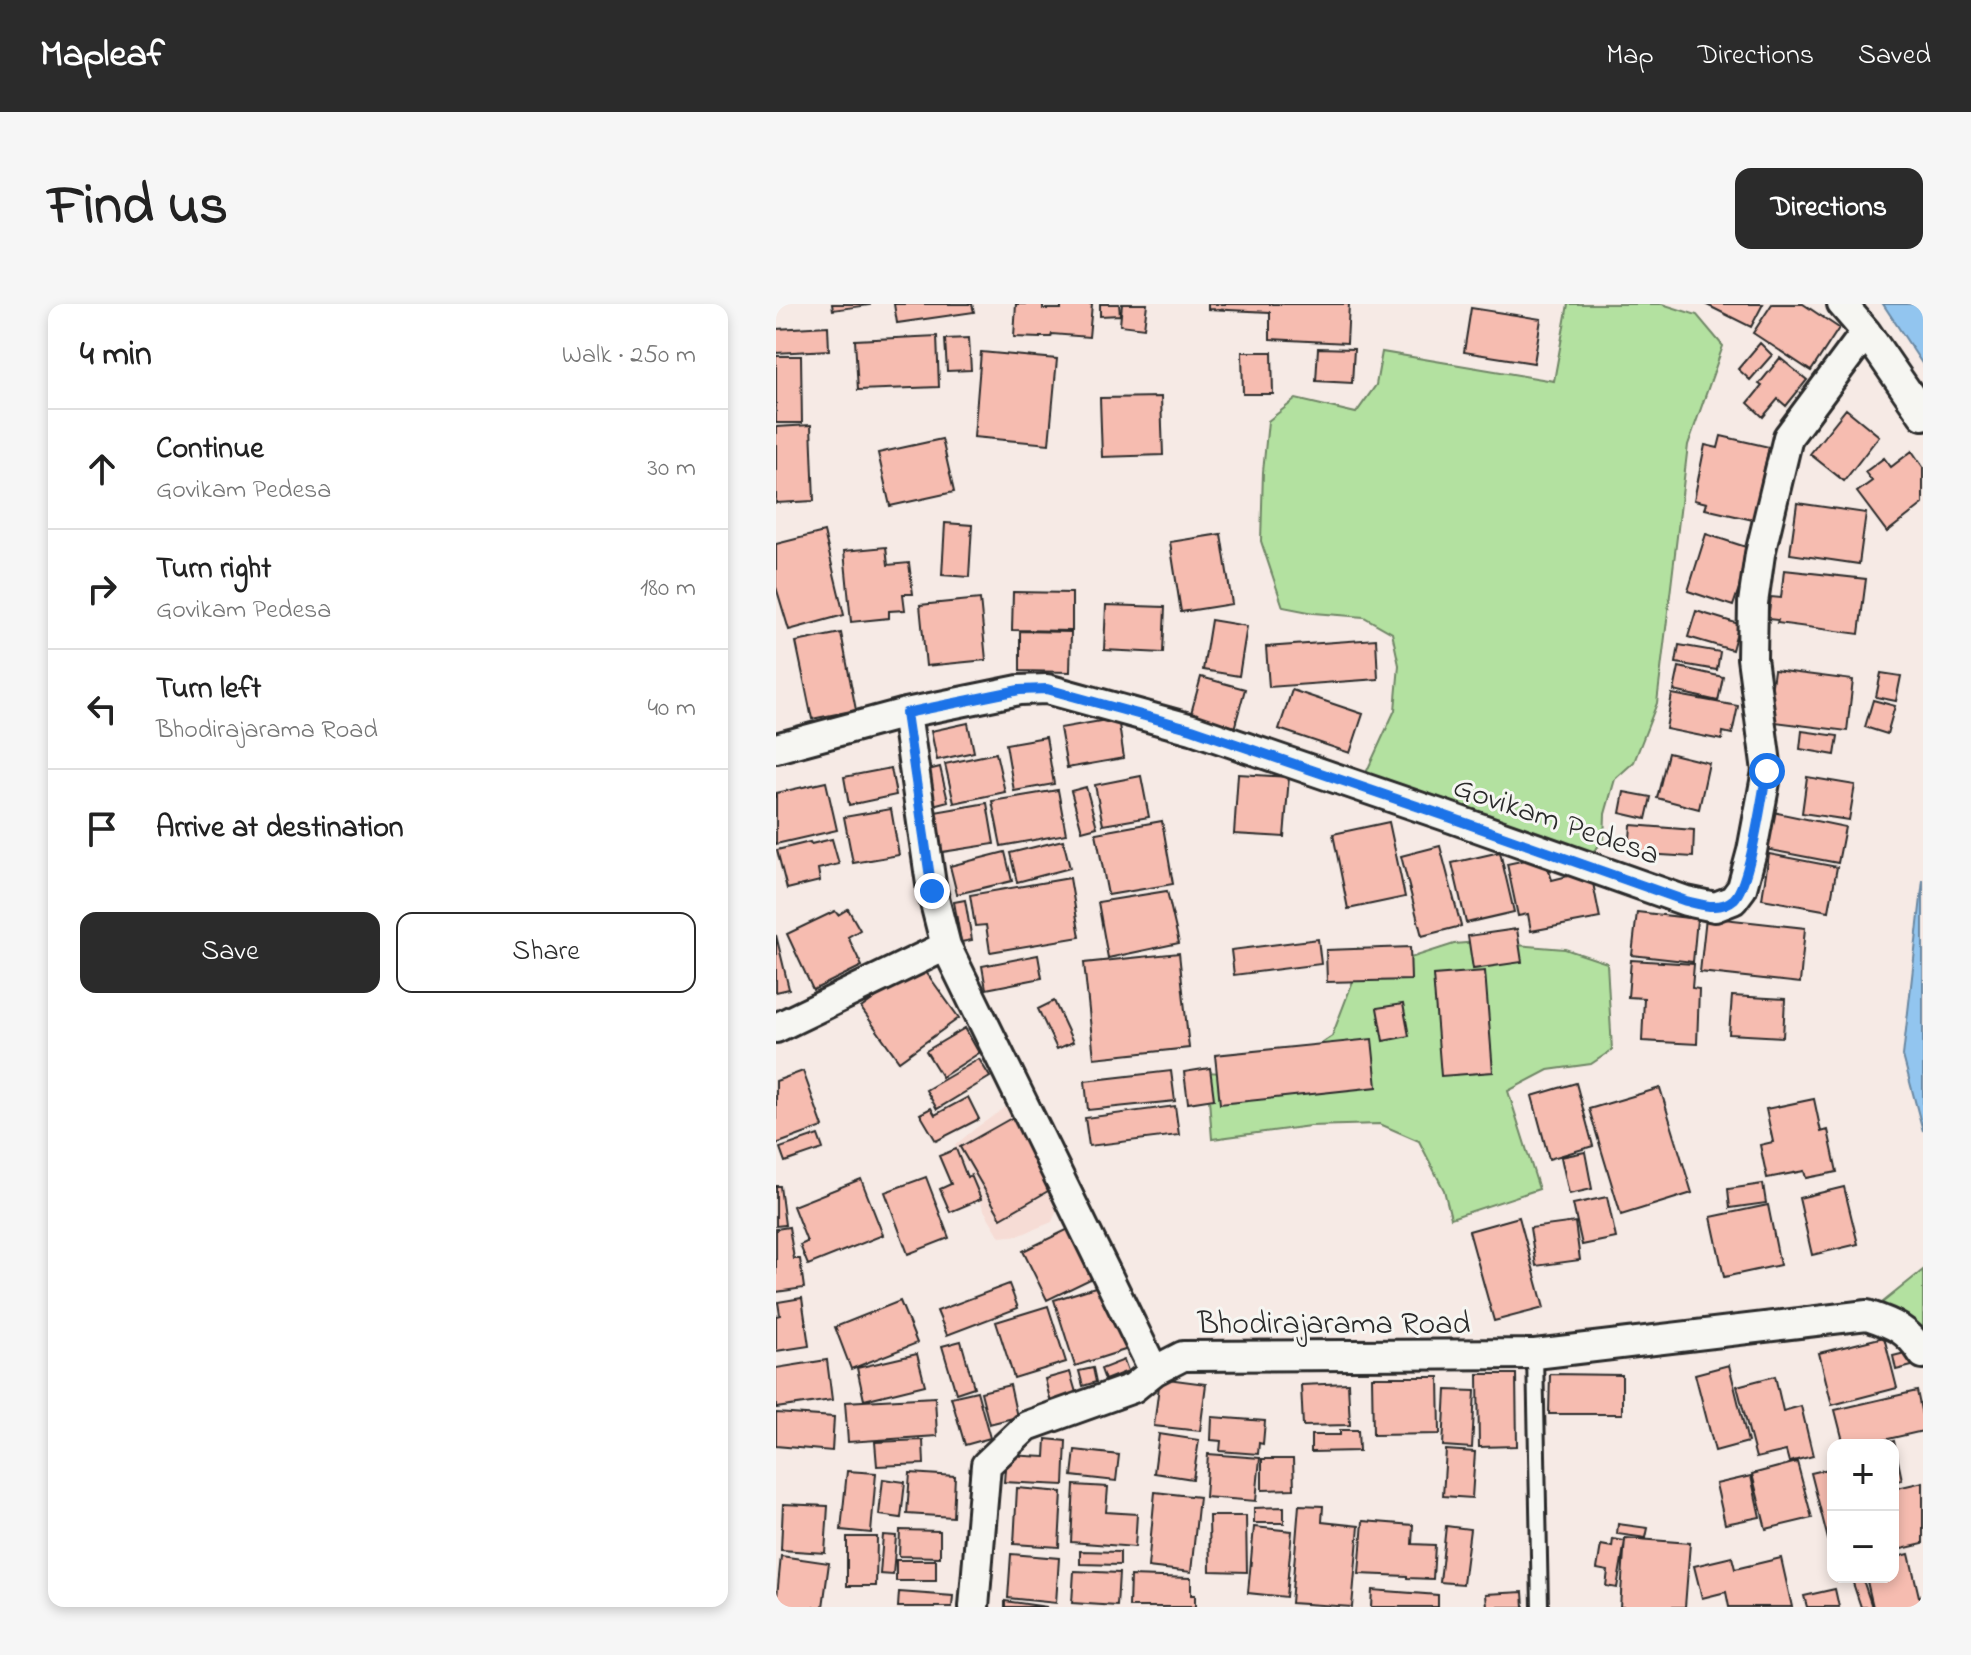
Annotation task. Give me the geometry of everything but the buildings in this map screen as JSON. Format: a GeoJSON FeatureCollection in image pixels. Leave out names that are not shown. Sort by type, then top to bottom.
{"type":"FeatureCollection","features":[{"type":"Feature","properties":{"kind":"street"},"geometry":{"type":"LineString","coordinates":[[1842,304],[1866,332],[1923,415]]}},
{"type":"Feature","properties":{"kind":"street","name":"Govikam Pedesa"},"geometry":{"type":"LineString","coordinates":[[776,748],[906,713],[1019,690],[1047,689],[1192,729],[1686,901],[1715,907],[1733,900],[1742,888],[1767,771],[1752,658],[1753,603],[1760,554],[1788,437],[1866,332]]}},
{"type":"Feature","properties":{"kind":"street"},"geometry":{"type":"LineString","coordinates":[[906,713],[932,891],[946,946],[1154,1371]]}},
{"type":"Feature","properties":{"kind":"street"},"geometry":{"type":"LineString","coordinates":[[776,1028],[946,946]]}},
{"type":"Feature","properties":{"kind":"street","name":"Bhodirajarama Road"},"geometry":{"type":"LineString","coordinates":[[974,1607],[986,1465],[1027,1426],[1133,1388],[1154,1371],[1183,1356],[1535,1354],[1867,1315],[1896,1325],[1913,1338],[1923,1354]]}},
{"type":"Feature","properties":{"kind":"lane"},"geometry":{"type":"LineString","coordinates":[[1535,1354],[1540,1607]]}},
{"type":"Feature","properties":{"kind":"shaded area"},"geometry":{"type":"Polygon","coordinates":[[[1020,1097],[1065,1189],[1052,1222],[1020,1235],[1000,1237],[984,1210],[955,1145],[1020,1097]]]}},
{"type":"Feature","properties":{"kind":"green space"},"geometry":{"type":"Polygon","coordinates":[[[1568,304],[1662,304],[1697,315],[1723,346],[1688,445],[1657,703],[1634,762],[1615,779],[1605,814],[1604,841],[1580,864],[1360,786],[1395,710],[1399,665],[1392,633],[1364,617],[1283,607],[1261,541],[1268,421],[1296,399],[1356,413],[1376,385],[1382,352],[1554,381],[1568,304]]]}},
{"type":"Feature","properties":{"kind":"green space"},"geometry":{"type":"Polygon","coordinates":[[[1478,942],[1565,949],[1607,963],[1612,1050],[1591,1064],[1548,1070],[1508,1091],[1539,1189],[1451,1218],[1444,1190],[1419,1141],[1380,1124],[1310,1126],[1212,1139],[1207,1072],[1271,1076],[1332,1036],[1353,981],[1358,948],[1398,962],[1454,944],[1478,942]]]}},
{"type":"Feature","properties":{"kind":"green space"},"geometry":{"type":"Polygon","coordinates":[[[1923,1270],[1923,1354],[1867,1315],[1923,1270]]]}},
{"type":"Feature","properties":{"kind":"water"},"geometry":{"type":"Polygon","coordinates":[[[1883,304],[1923,304],[1923,365],[1883,304]]]}},
{"type":"Feature","properties":{"kind":"water"},"geometry":{"type":"Polygon","coordinates":[[[1923,880],[1923,1131],[1903,1056],[1923,880]]]}},
{"type":"Feature","properties":{"kind":"route"},"geometry":{"type":"LineString","coordinates":[[932,891],[906,713],[1019,690],[1047,689],[1192,729],[1686,901],[1715,907],[1733,900],[1742,888],[1767,771]]}}]}
